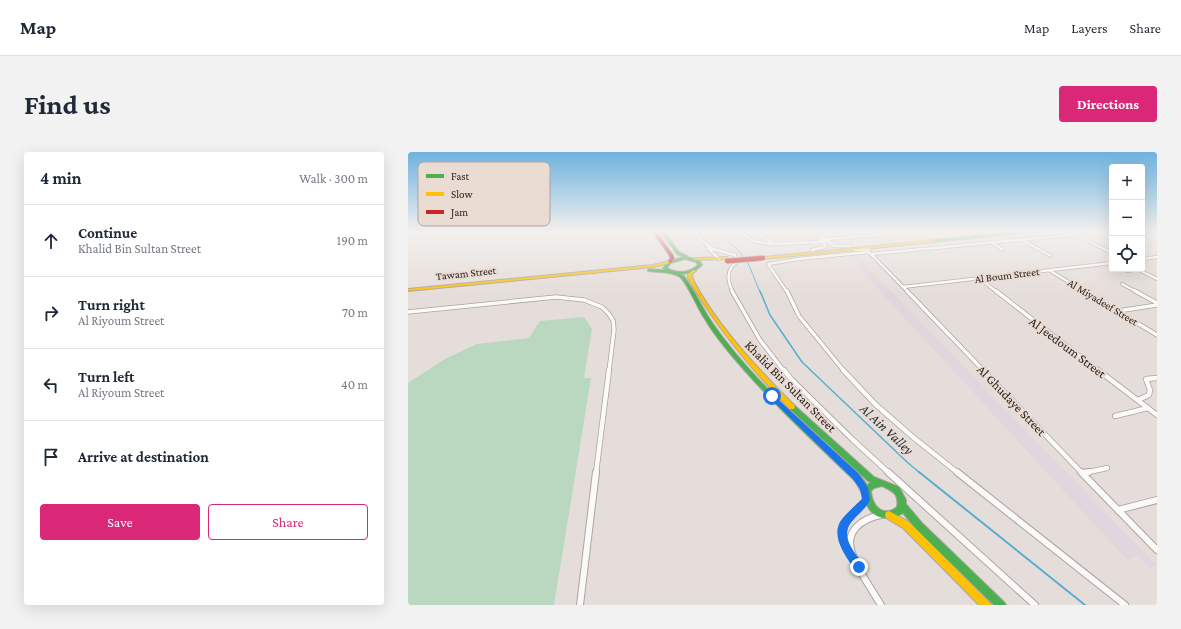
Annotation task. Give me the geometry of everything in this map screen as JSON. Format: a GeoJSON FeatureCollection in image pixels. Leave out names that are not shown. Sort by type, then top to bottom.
{"type":"FeatureCollection","features":[{"type":"Feature","properties":{"kind":"main road"},"geometry":{"type":"LineString","coordinates":[[669,252],[672,258],[665,266],[670,272]]}},
{"type":"Feature","properties":{"kind":"main road"},"geometry":{"type":"LineString","coordinates":[[677,252],[692,259],[724,260],[804,252]]}},
{"type":"Feature","properties":{"kind":"main road"},"geometry":{"type":"LineString","coordinates":[[762,256],[794,252]]}},
{"type":"Feature","properties":{"kind":"main road","name":"Tawam Street"},"geometry":{"type":"LineString","coordinates":[[408,290],[653,266],[679,259],[692,259]]}},
{"type":"Feature","properties":{"kind":"main road","name":"Khalid Bin Sultan Street"},"geometry":{"type":"LineString","coordinates":[[692,259],[700,264],[690,274],[691,280],[713,318],[747,360],[767,382],[864,473],[883,483]]}},
{"type":"Feature","properties":{"kind":"main road","name":"Tawam Street"},"geometry":{"type":"LineString","coordinates":[[408,294],[648,270],[681,273],[724,260]]}},
{"type":"Feature","properties":{"kind":"main road","name":"Khalid Bin Sultan Street"},"geometry":{"type":"LineString","coordinates":[[670,272],[682,277],[686,282],[713,328],[741,363],[803,427],[856,477],[862,484],[866,497]]}},
{"type":"Feature","properties":{"kind":"main road"},"geometry":{"type":"LineString","coordinates":[[886,515],[896,513],[902,506],[903,499],[897,490],[891,485],[883,483],[873,485],[868,488],[866,497],[874,510],[906,526],[986,605]]}},
{"type":"Feature","properties":{"kind":"main road"},"geometry":{"type":"LineString","coordinates":[[902,506],[919,526],[1001,605]]}},
{"type":"Feature","properties":{"kind":"street"},"geometry":{"type":"LineString","coordinates":[[715,252],[724,260]]}},
{"type":"Feature","properties":{"kind":"street"},"geometry":{"type":"LineString","coordinates":[[725,252],[735,255],[737,262],[730,266],[728,271],[732,289],[760,340],[791,379],[858,444],[1035,605]]}},
{"type":"Feature","properties":{"kind":"street"},"geometry":{"type":"LineString","coordinates":[[868,252],[798,259],[768,264],[785,287],[801,319],[834,361],[875,404],[914,438],[1125,605]]}},
{"type":"Feature","properties":{"kind":"street","name":"Al Ghudaye Street"},"geometry":{"type":"LineString","coordinates":[[869,252],[1157,550]]}},
{"type":"Feature","properties":{"kind":"street"},"geometry":{"type":"LineString","coordinates":[[1044,252],[1051,256]]}},
{"type":"Feature","properties":{"kind":"street"},"geometry":{"type":"LineString","coordinates":[[1145,259],[1157,257]]}},
{"type":"Feature","properties":{"kind":"street","name":"Al Boum Street"},"geometry":{"type":"LineString","coordinates":[[903,287],[1109,263]]}},
{"type":"Feature","properties":{"kind":"street","name":"Al Miyadeef Street"},"geometry":{"type":"LineString","coordinates":[[1049,270],[1157,335]]}},
{"type":"Feature","properties":{"kind":"street"},"geometry":{"type":"LineString","coordinates":[[1143,272],[1157,279]]}},
{"type":"Feature","properties":{"kind":"street","name":"Al Jeedoum Street"},"geometry":{"type":"LineString","coordinates":[[979,278],[1157,415]]}},
{"type":"Feature","properties":{"kind":"street"},"geometry":{"type":"LineString","coordinates":[[1122,284],[1157,304]]}},
{"type":"Feature","properties":{"kind":"street"},"geometry":{"type":"LineString","coordinates":[[408,312],[556,297],[587,301],[604,308],[611,316],[614,330],[580,605]]}},
{"type":"Feature","properties":{"kind":"street"},"geometry":{"type":"LineString","coordinates":[[1117,311],[1157,304]]}},
{"type":"Feature","properties":{"kind":"street"},"geometry":{"type":"LineString","coordinates":[[1138,400],[1149,396],[1150,390],[1146,379],[1157,378]]}},
{"type":"Feature","properties":{"kind":"street"},"geometry":{"type":"LineString","coordinates":[[1115,416],[1148,408]]}},
{"type":"Feature","properties":{"kind":"street"},"geometry":{"type":"LineString","coordinates":[[1082,473],[1107,468]]}},
{"type":"Feature","properties":{"kind":"street"},"geometry":{"type":"LineString","coordinates":[[866,497],[857,512],[846,521],[842,529],[844,543],[850,555],[859,567],[881,605]]}},
{"type":"Feature","properties":{"kind":"street"},"geometry":{"type":"LineString","coordinates":[[1118,510],[1157,500]]}},
{"type":"Feature","properties":{"kind":"street"},"geometry":{"type":"LineString","coordinates":[[859,567],[851,548],[852,532],[862,520],[886,515]]}},
{"type":"Feature","properties":{"kind":"shaded area"},"geometry":{"type":"Polygon","coordinates":[[[855,254],[1157,566],[1149,568],[1137,556],[1127,560],[856,265],[861,265],[852,255],[855,254]]]}},
{"type":"Feature","properties":{"kind":"green space"},"geometry":{"type":"Polygon","coordinates":[[[584,317],[592,329],[584,378],[591,378],[554,605],[408,605],[408,383],[445,359],[477,344],[529,338],[540,321],[584,317]]]}},
{"type":"Feature","properties":{"kind":"waterway","name":"Al Ain Valley"},"geometry":{"type":"LineString","coordinates":[[740,252],[748,263],[760,292]]}},
{"type":"Feature","properties":{"kind":"waterway","name":"Al Ain Valley"},"geometry":{"type":"LineString","coordinates":[[760,291],[770,315],[802,362],[920,473]]}},
{"type":"Feature","properties":{"kind":"waterway","name":"Al Ain Valley"},"geometry":{"type":"LineString","coordinates":[[919,472],[1085,605]]}},
{"type":"Feature","properties":{"kind":"traffic: fast"},"geometry":{"type":"LineString","coordinates":[[677,252],[686,257]]}},
{"type":"Feature","properties":{"kind":"traffic: fast"},"geometry":{"type":"LineString","coordinates":[[685,258],[698,261],[700,265],[692,271],[683,273],[669,271],[665,268],[670,262],[685,258]]}},
{"type":"Feature","properties":{"kind":"traffic: fast"},"geometry":{"type":"LineString","coordinates":[[649,270],[669,271]]}},
{"type":"Feature","properties":{"kind":"traffic: fast"},"geometry":{"type":"LineString","coordinates":[[672,272],[682,277],[686,282],[710,324],[746,369],[818,442],[856,477],[862,484],[866,493]]}},
{"type":"Feature","properties":{"kind":"traffic: fast"},"geometry":{"type":"LineString","coordinates":[[792,407],[871,479],[883,483]]}},
{"type":"Feature","properties":{"kind":"traffic: fast"},"geometry":{"type":"LineString","coordinates":[[883,483],[896,489],[902,500],[901,509],[893,514],[882,515],[874,509],[867,495],[867,490],[872,485],[883,483]]}},
{"type":"Feature","properties":{"kind":"traffic: fast"},"geometry":{"type":"LineString","coordinates":[[902,506],[919,526],[1001,605]]}},
{"type":"Feature","properties":{"kind":"traffic: slow"},"geometry":{"type":"LineString","coordinates":[[763,258],[822,252]]}},
{"type":"Feature","properties":{"kind":"traffic: slow"},"geometry":{"type":"LineString","coordinates":[[695,259],[726,258]]}},
{"type":"Feature","properties":{"kind":"traffic: slow"},"geometry":{"type":"LineString","coordinates":[[408,290],[653,266],[669,262]]}},
{"type":"Feature","properties":{"kind":"traffic: slow"},"geometry":{"type":"LineString","coordinates":[[694,271],[690,274],[690,278],[712,314],[749,362],[792,407]]}},
{"type":"Feature","properties":{"kind":"traffic: slow"},"geometry":{"type":"LineString","coordinates":[[889,515],[906,525],[986,605]]}},
{"type":"Feature","properties":{"kind":"traffic: jam"},"geometry":{"type":"LineString","coordinates":[[669,252],[672,258],[670,262]]}},
{"type":"Feature","properties":{"kind":"traffic: jam"},"geometry":{"type":"LineString","coordinates":[[727,261],[763,258]]}},
{"type":"Feature","properties":{"kind":"route"},"geometry":{"type":"LineString","coordinates":[[772,396],[862,484],[866,493],[866,500],[857,512],[846,521],[842,529],[842,538],[844,543],[855,564],[859,567]]}}]}
